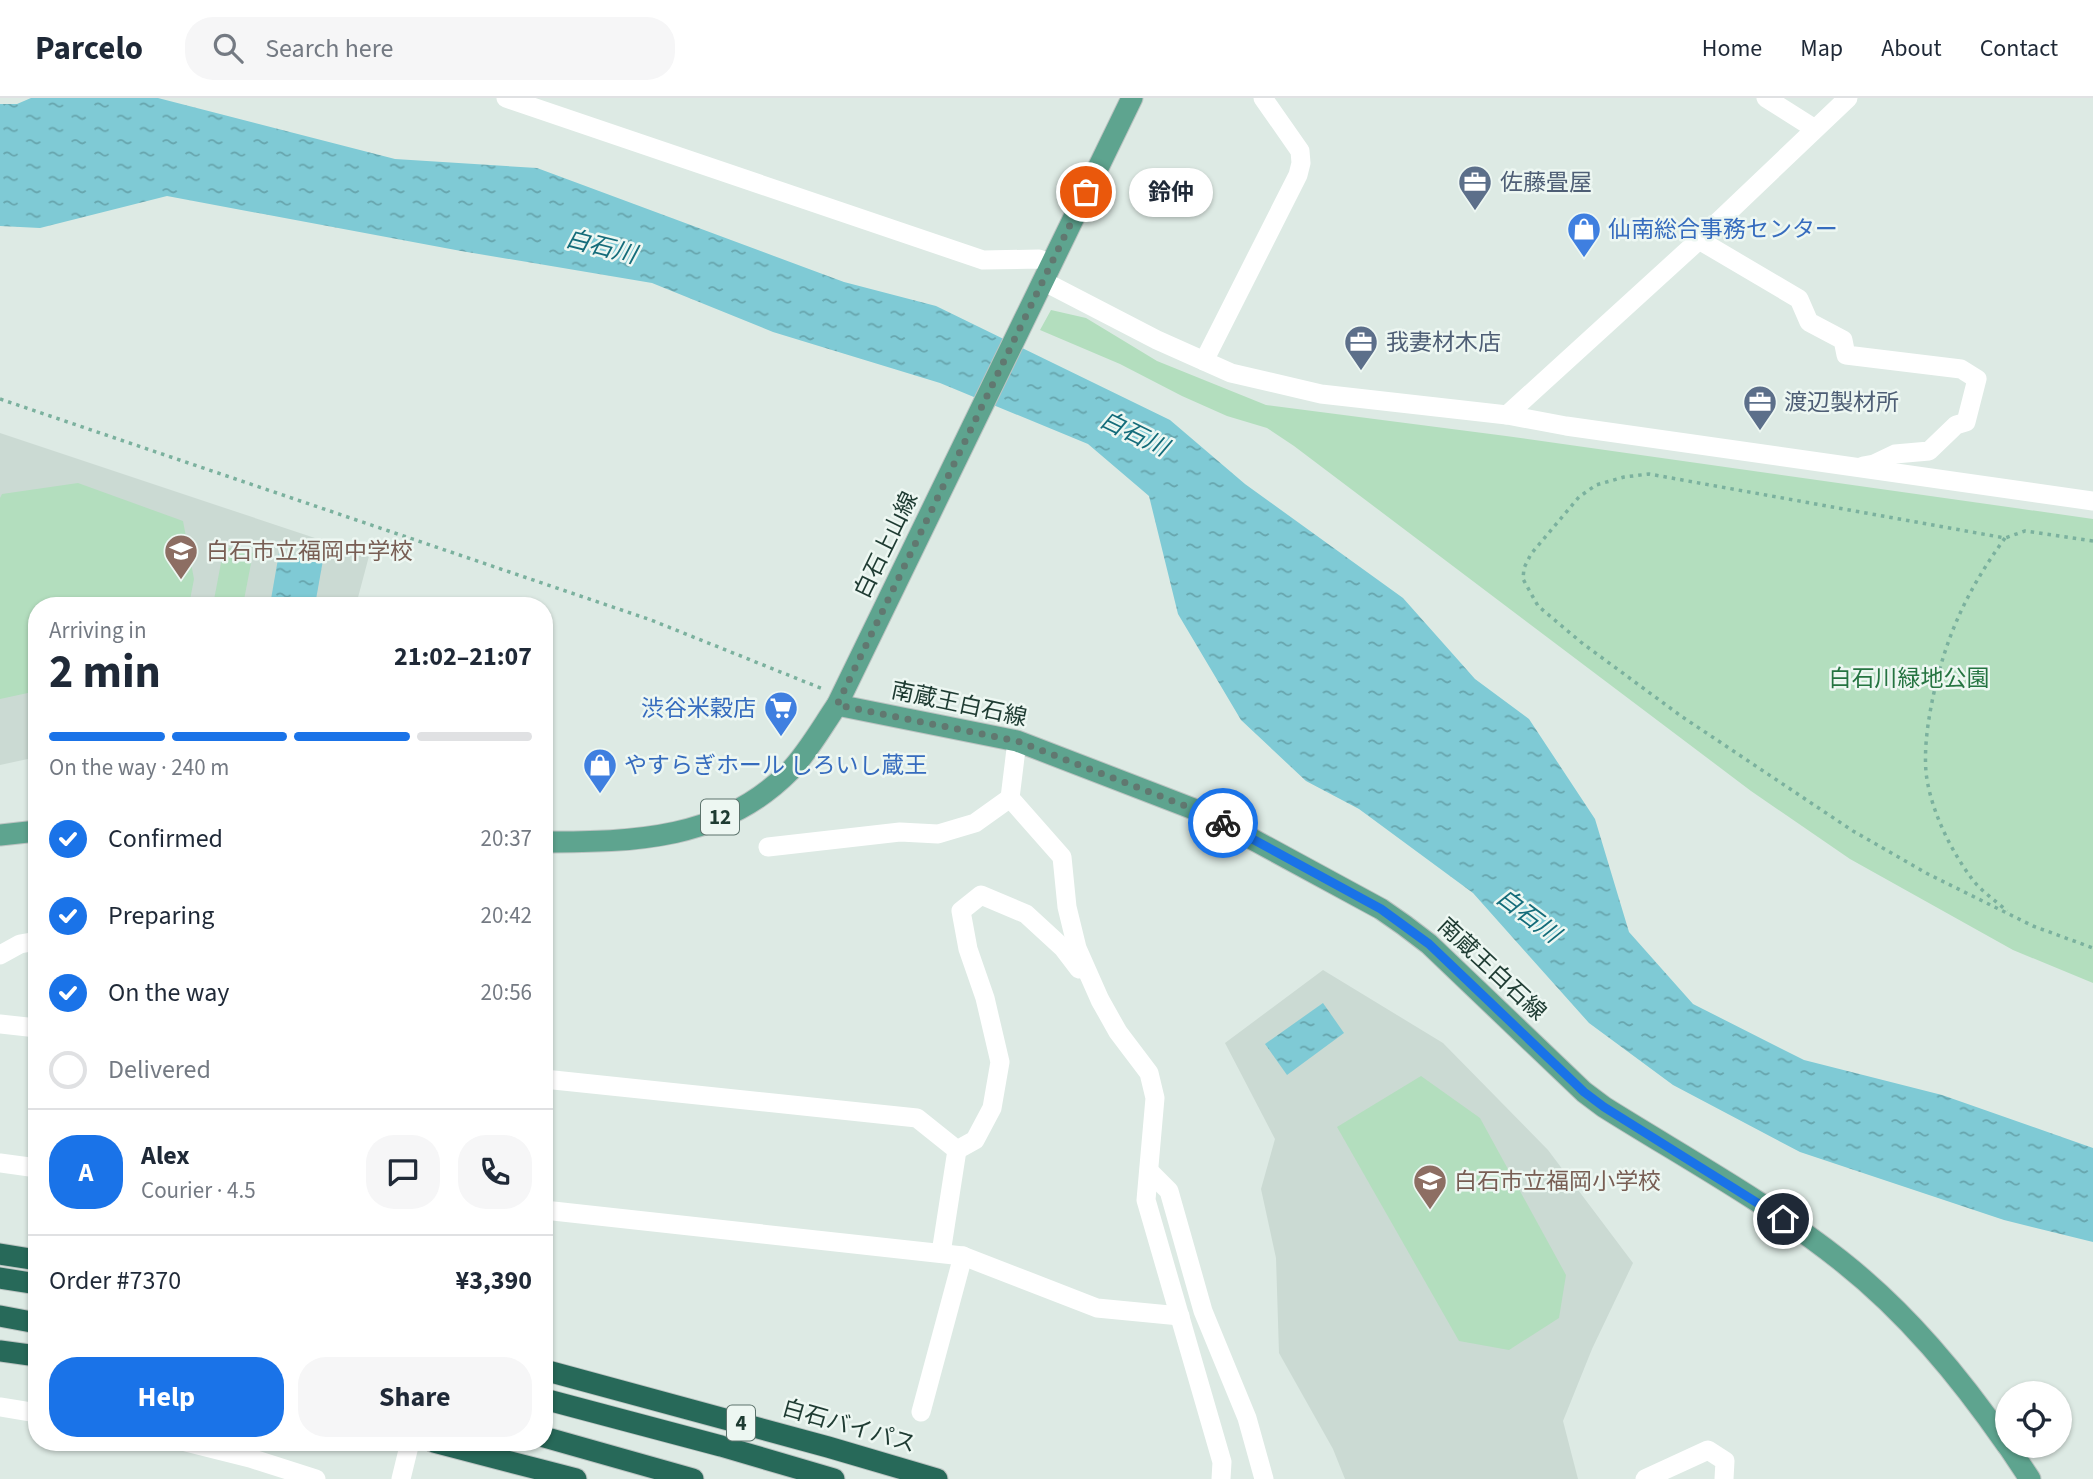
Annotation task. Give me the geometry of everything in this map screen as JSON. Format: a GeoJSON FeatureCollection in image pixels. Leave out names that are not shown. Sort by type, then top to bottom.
{"type":"FeatureCollection","features":[{"type":"Feature","properties":{"kind":"highway"},"geometry":{"type":"LineString","coordinates":[[0,1254],[28,1259]]}},
{"type":"Feature","properties":{"kind":"highway"},"geometry":{"type":"LineString","coordinates":[[0,1278],[28,1283]]}},
{"type":"Feature","properties":{"kind":"highway"},"geometry":{"type":"LineString","coordinates":[[0,1316],[28,1321]]}},
{"type":"Feature","properties":{"kind":"highway"},"geometry":{"type":"LineString","coordinates":[[0,1351],[28,1355]]}},
{"type":"Feature","properties":{"kind":"highway","name":"白石バイパス"},"geometry":{"type":"LineString","coordinates":[[553,1372],[937,1479]]}},
{"type":"Feature","properties":{"kind":"highway","name":"4"},"geometry":{"type":"LineString","coordinates":[[553,1401],[834,1479]]}},
{"type":"Feature","properties":{"kind":"highway"},"geometry":{"type":"LineString","coordinates":[[553,1440],[694,1479]]}},
{"type":"Feature","properties":{"kind":"highway"},"geometry":{"type":"LineString","coordinates":[[469,1451],[576,1479]]}},
{"type":"Feature","properties":{"kind":"main road","name":"白石上山線"},"geometry":{"type":"LineString","coordinates":[[553,842],[601,842],[658,837],[698,827],[761,796],[791,771],[840,698],[1132,98]]}},
{"type":"Feature","properties":{"kind":"main road","name":"南蔵王白石線"},"geometry":{"type":"LineString","coordinates":[[840,698],[1017,741],[1204,813],[1381,909],[1429,944],[1584,1092],[1783,1219],[1850,1268],[1930,1343],[1995,1426]]}},
{"type":"Feature","properties":{"kind":"main road"},"geometry":{"type":"LineString","coordinates":[[0,835],[28,832]]}},
{"type":"Feature","properties":{"kind":"main road","name":"南蔵王白石線"},"geometry":{"type":"LineString","coordinates":[[2016,1458],[2030,1479]]}},
{"type":"Feature","properties":{"kind":"street"},"geometry":{"type":"LineString","coordinates":[[506,98],[983,260],[1040,258],[1043,280],[1144,334],[1231,373],[1321,394],[1507,415],[1967,485],[2093,501]]}},
{"type":"Feature","properties":{"kind":"street"},"geometry":{"type":"LineString","coordinates":[[1204,361],[1293,186],[1301,163],[1300,151],[1264,98]]}},
{"type":"Feature","properties":{"kind":"street"},"geometry":{"type":"LineString","coordinates":[[1766,98],[1815,129]]}},
{"type":"Feature","properties":{"kind":"street"},"geometry":{"type":"LineString","coordinates":[[1507,415],[1699,240],[1848,98]]}},
{"type":"Feature","properties":{"kind":"street"},"geometry":{"type":"LineString","coordinates":[[1699,240],[1799,299],[1809,321],[1843,340],[1846,355],[1961,369],[1977,379],[1966,422],[1956,425],[1929,451],[1895,454],[1874,464],[1858,467]]}},
{"type":"Feature","properties":{"kind":"street"},"geometry":{"type":"LineString","coordinates":[[768,846],[900,832],[938,834],[975,823],[1010,798],[1017,741]]}},
{"type":"Feature","properties":{"kind":"street"},"geometry":{"type":"LineString","coordinates":[[1010,798],[1062,857],[1067,907],[1075,938],[1098,995],[1118,1032],[1149,1073],[1155,1098],[1146,1200],[1222,1462],[1222,1479]]}},
{"type":"Feature","properties":{"kind":"street"},"geometry":{"type":"LineString","coordinates":[[957,1150],[975,1140],[992,1108],[1000,1062],[985,998],[968,949],[961,911],[981,895],[1026,914],[1063,948],[1098,995]]}},
{"type":"Feature","properties":{"kind":"street"},"geometry":{"type":"LineString","coordinates":[[0,955],[28,943]]}},
{"type":"Feature","properties":{"kind":"street"},"geometry":{"type":"LineString","coordinates":[[0,1024],[28,1027]]}},
{"type":"Feature","properties":{"kind":"street"},"geometry":{"type":"LineString","coordinates":[[553,1080],[917,1118],[957,1150]]}},
{"type":"Feature","properties":{"kind":"street"},"geometry":{"type":"LineString","coordinates":[[941,1253],[957,1150]]}},
{"type":"Feature","properties":{"kind":"street"},"geometry":{"type":"LineString","coordinates":[[0,1163],[28,1167]]}},
{"type":"Feature","properties":{"kind":"street"},"geometry":{"type":"LineString","coordinates":[[1149,1171],[1169,1191],[1203,1311],[1247,1418],[1264,1479]]}},
{"type":"Feature","properties":{"kind":"street"},"geometry":{"type":"LineString","coordinates":[[553,1211],[963,1256],[1097,1307],[1180,1317]]}},
{"type":"Feature","properties":{"kind":"street"},"geometry":{"type":"LineString","coordinates":[[921,1412],[963,1256]]}},
{"type":"Feature","properties":{"kind":"street"},"geometry":{"type":"LineString","coordinates":[[0,1407],[28,1412]]}},
{"type":"Feature","properties":{"kind":"street"},"geometry":{"type":"LineString","coordinates":[[1645,1479],[1708,1450],[1725,1461],[1724,1479]]}},
{"type":"Feature","properties":{"kind":"street"},"geometry":{"type":"LineString","coordinates":[[222,1451],[316,1479]]}},
{"type":"Feature","properties":{"kind":"street"},"geometry":{"type":"LineString","coordinates":[[401,1478],[408,1451]]}},
{"type":"Feature","properties":{"kind":"path"},"geometry":{"type":"LineString","coordinates":[[0,399],[651,620],[840,698]]}},
{"type":"Feature","properties":{"kind":"path"},"geometry":{"type":"LineString","coordinates":[[2093,541],[2025,531],[2005,538],[1649,474],[1624,477],[1596,485],[1579,496],[1531,554],[1524,568],[1524,579],[1538,606],[1550,617],[1681,716],[1853,831],[1928,874],[2033,926],[2093,948]]}},
{"type":"Feature","properties":{"kind":"path"},"geometry":{"type":"LineString","coordinates":[[2005,538],[1980,572],[1955,620],[1940,661],[1929,720],[1926,774],[1951,847],[1973,882],[2012,915]]}},
{"type":"Feature","properties":{"kind":"shaded area","name":"白石市立福岡中学校"},"geometry":{"type":"Polygon","coordinates":[[[0,433],[369,556],[358,597],[28,597],[28,759],[0,765],[0,433]]]}},
{"type":"Feature","properties":{"kind":"shaded area","name":"白石市立福岡小学校"},"geometry":{"type":"Polygon","coordinates":[[[1323,970],[1443,1043],[1548,1150],[1633,1263],[1592,1349],[1563,1421],[1578,1479],[1345,1479],[1333,1449],[1279,1353],[1276,1258],[1261,1189],[1275,1139],[1225,1043],[1323,970]]]}},
{"type":"Feature","properties":{"kind":"green space","name":"白石川緑地公園"},"geometry":{"type":"Polygon","coordinates":[[[1051,310],[1086,318],[1157,361],[1266,405],[2093,519],[2093,983],[2013,950],[1850,859],[1751,791],[1294,446],[1267,428],[1227,416],[1120,364],[1040,330],[1051,310]]]}},
{"type":"Feature","properties":{"kind":"green space"},"geometry":{"type":"Polygon","coordinates":[[[78,483],[183,521],[194,579],[191,597],[28,597],[28,693],[0,699],[2,494],[78,483]]]}},
{"type":"Feature","properties":{"kind":"green space"},"geometry":{"type":"Polygon","coordinates":[[[224,547],[253,553],[245,597],[215,597],[224,547]]]}},
{"type":"Feature","properties":{"kind":"green space"},"geometry":{"type":"Polygon","coordinates":[[[1421,1076],[1480,1118],[1566,1275],[1559,1318],[1509,1350],[1459,1341],[1337,1127],[1421,1076]]]}},
{"type":"Feature","properties":{"kind":"water","name":"白石川"},"geometry":{"type":"Polygon","coordinates":[[[31,98],[158,98],[395,159],[537,168],[844,282],[936,306],[1170,420],[1245,484],[1403,598],[1475,679],[1529,719],[1595,819],[1629,932],[1693,1004],[1804,1060],[1942,1095],[2093,1148],[2093,1242],[2004,1220],[1800,1152],[1673,1085],[1589,1023],[1473,893],[1359,809],[1306,781],[1241,720],[1178,614],[1149,496],[1088,444],[940,383],[773,332],[652,283],[461,251],[167,196],[40,228],[0,226],[0,104],[17,104],[31,98]]]}},
{"type":"Feature","properties":{"kind":"water"},"geometry":{"type":"Polygon","coordinates":[[[279,553],[323,560],[316,597],[271,597],[279,553]]]}},
{"type":"Feature","properties":{"kind":"water"},"geometry":{"type":"Polygon","coordinates":[[[1323,1003],[1344,1033],[1287,1075],[1265,1044],[1323,1003]]]}},
{"type":"Feature","properties":{"kind":"way so far"},"geometry":{"type":"LineString","coordinates":[[1086,192],[837,705],[1017,741],[1204,813],[1223,823]]}},
{"type":"Feature","properties":{"kind":"place","name":"鈴仲"},"geometry":{"type":"Point","coordinates":[1086,192]}},
{"type":"Feature","properties":{"kind":"place","name":"佐藤畳屋"},"geometry":{"type":"Point","coordinates":[1475,212]}},
{"type":"Feature","properties":{"kind":"place","name":"仙南総合事務センター"},"geometry":{"type":"Point","coordinates":[1584,259]}},
{"type":"Feature","properties":{"kind":"place","name":"我妻材木店"},"geometry":{"type":"Point","coordinates":[1361,372]}},
{"type":"Feature","properties":{"kind":"place","name":"渡辺製材所"},"geometry":{"type":"Point","coordinates":[1760,432]}},
{"type":"Feature","properties":{"kind":"place","name":"白石市立福岡中学校"},"geometry":{"type":"Point","coordinates":[181,581]}},
{"type":"Feature","properties":{"kind":"place","name":"渋谷米穀店"},"geometry":{"type":"Point","coordinates":[781,738]}},
{"type":"Feature","properties":{"kind":"place","name":"やすらぎホール しろいし蔵王"},"geometry":{"type":"Point","coordinates":[600,795]}},
{"type":"Feature","properties":{"kind":"place","name":"白石市立福岡小学校"},"geometry":{"type":"Point","coordinates":[1430,1211]}},
{"type":"Feature","properties":{"kind":"route"},"geometry":{"type":"LineString","coordinates":[[1223,823],[1381,909],[1405,925],[1429,944],[1584,1092],[1783,1219]]}}]}
